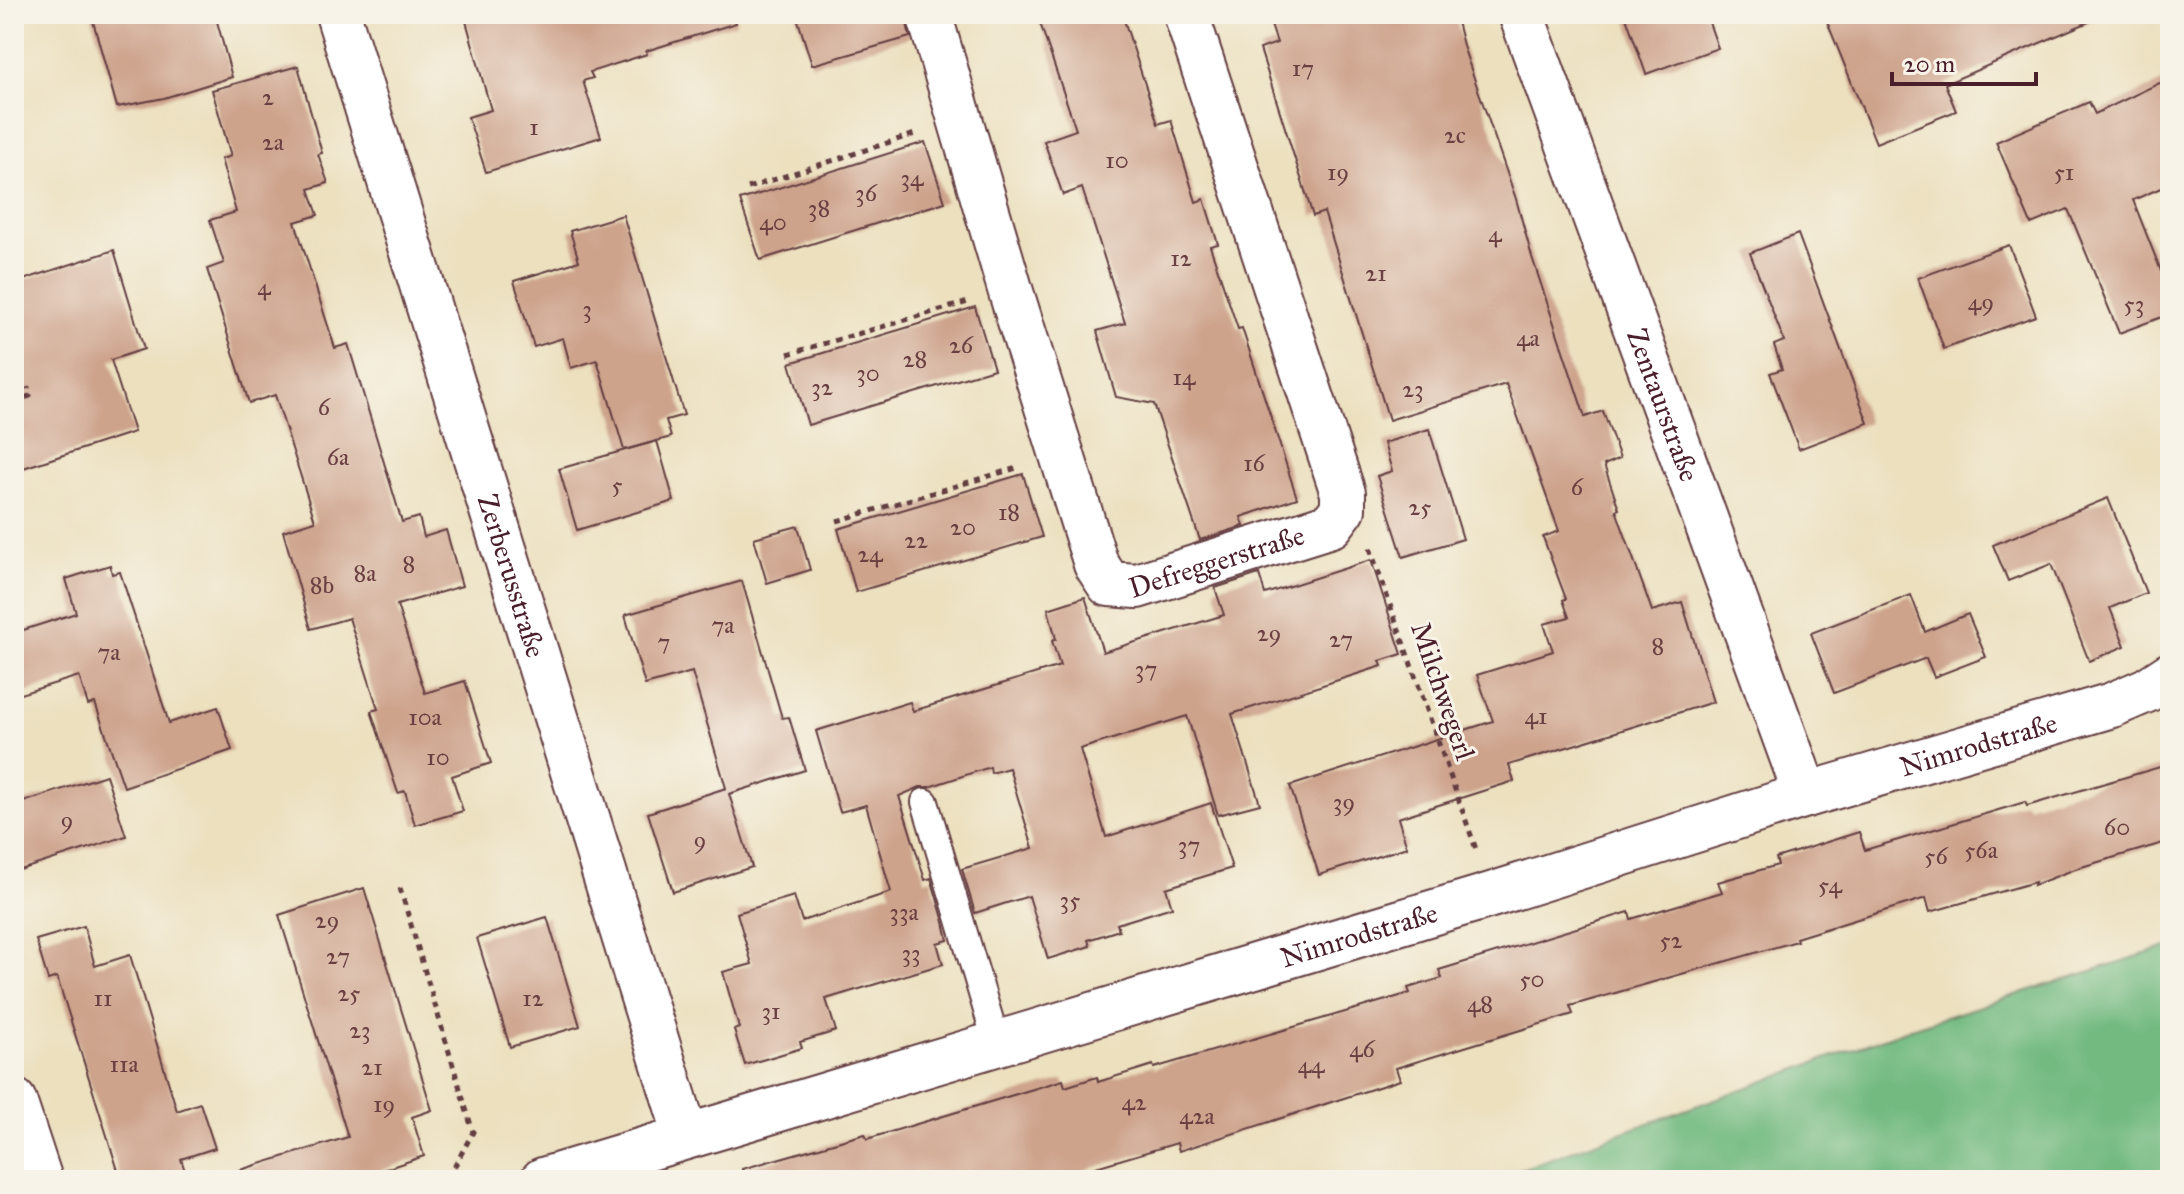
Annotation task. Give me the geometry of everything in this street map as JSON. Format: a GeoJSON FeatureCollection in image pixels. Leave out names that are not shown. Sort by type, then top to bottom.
{"type":"FeatureCollection","features":[{"type":"Feature","properties":{"kind":"street","name":"Zerberusstraße"},"geometry":{"type":"LineString","coordinates":[[338,14],[686,1136]]}},
{"type":"Feature","properties":{"kind":"street","name":"Defreggerstraße"},"geometry":{"type":"LineString","coordinates":[[929,14],[1096,564],[1109,584],[1137,586],[1331,525],[1343,509]]}},
{"type":"Feature","properties":{"kind":"street"},"geometry":{"type":"LineString","coordinates":[[1186,14],[1343,493],[1343,509]]}},
{"type":"Feature","properties":{"kind":"street","name":"Zentaurstraße"},"geometry":{"type":"LineString","coordinates":[[1521,14],[1806,795]]}},
{"type":"Feature","properties":{"kind":"street","name":"Nimrodstraße"},"geometry":{"type":"LineString","coordinates":[[543,1180],[1491,895],[1806,795],[2112,705],[2147,690],[2170,675]]}},
{"type":"Feature","properties":{"kind":"street"},"geometry":{"type":"LineString","coordinates":[[14,1101],[40,1180]]}},
{"type":"Feature","properties":{"kind":"lane"},"geometry":{"type":"LineString","coordinates":[[925,802],[997,1044]]}},
{"type":"Feature","properties":{"kind":"path"},"geometry":{"type":"LineString","coordinates":[[748,188],[960,120]]}},
{"type":"Feature","properties":{"kind":"path"},"geometry":{"type":"LineString","coordinates":[[788,354],[1010,289]]}},
{"type":"Feature","properties":{"kind":"path"},"geometry":{"type":"LineString","coordinates":[[14,401],[30,396],[28,387]]}},
{"type":"Feature","properties":{"kind":"path"},"geometry":{"type":"LineString","coordinates":[[837,521],[1062,454]]}},
{"type":"Feature","properties":{"kind":"path","name":"Milchwegerl"},"geometry":{"type":"LineString","coordinates":[[1343,509],[1358,517],[1393,609],[1491,895]]}},
{"type":"Feature","properties":{"kind":"path"},"geometry":{"type":"LineString","coordinates":[[400,888],[473,1132],[451,1173],[453,1180]]}},
{"type":"Feature","properties":{"kind":"green space"},"geometry":{"type":"Polygon","coordinates":[[[2170,946],[2170,1180],[1491,1180],[1914,1027],[2170,946]]]}},
{"type":"Feature","properties":{"kind":"building"},"geometry":{"type":"Polygon","coordinates":[[[91,14],[215,14],[232,77],[164,98],[117,107],[91,14]]]}},
{"type":"Feature","properties":{"kind":"building"},"geometry":{"type":"Polygon","coordinates":[[[464,14],[735,14],[736,23],[590,72],[593,78],[583,81],[601,137],[486,172],[468,117],[491,110],[464,14]]]}},
{"type":"Feature","properties":{"kind":"building"},"geometry":{"type":"Polygon","coordinates":[[[796,14],[905,14],[910,37],[812,65],[796,14]]]}},
{"type":"Feature","properties":{"kind":"building"},"geometry":{"type":"Polygon","coordinates":[[[1037,14],[1122,14],[1158,124],[1171,120],[1196,202],[1204,199],[1218,244],[1210,246],[1238,329],[1242,328],[1297,498],[1241,517],[1244,526],[1200,540],[1154,404],[1116,397],[1097,331],[1125,323],[1082,188],[1063,195],[1044,141],[1076,130],[1037,14]]]}},
{"type":"Feature","properties":{"kind":"building"},"geometry":{"type":"Polygon","coordinates":[[[1305,14],[1455,14],[1585,417],[1603,411],[1620,458],[1604,465],[1619,509],[1616,510],[1652,611],[1682,602],[1713,702],[1509,765],[1514,781],[1398,818],[1407,847],[1319,875],[1290,786],[1493,721],[1477,675],[1553,651],[1544,624],[1569,617],[1563,600],[1566,599],[1543,537],[1559,531],[1506,384],[1389,420],[1324,212],[1313,216],[1260,49],[1277,43],[1271,25],[1305,14]]]}},
{"type":"Feature","properties":{"kind":"building"},"geometry":{"type":"Polygon","coordinates":[[[1625,14],[1706,14],[1718,48],[1646,74],[1625,14]]]}},
{"type":"Feature","properties":{"kind":"building"},"geometry":{"type":"Polygon","coordinates":[[[1824,14],[2107,14],[1945,84],[1956,111],[1876,143],[1824,14]]]}},
{"type":"Feature","properties":{"kind":"building"},"geometry":{"type":"Polygon","coordinates":[[[298,66],[322,153],[318,154],[328,183],[309,189],[318,215],[295,222],[335,348],[348,344],[402,522],[419,517],[424,537],[446,530],[462,586],[397,605],[425,693],[465,681],[491,763],[452,776],[463,811],[415,825],[405,791],[398,793],[371,711],[378,709],[349,618],[311,629],[283,531],[315,521],[275,395],[249,403],[207,269],[224,263],[210,220],[236,212],[221,159],[231,156],[212,90],[298,66]]]}},
{"type":"Feature","properties":{"kind":"building"},"geometry":{"type":"Polygon","coordinates":[[[2170,78],[2170,184],[2133,200],[2170,294],[2170,314],[2119,333],[2068,209],[2031,224],[1996,142],[2089,102],[2095,114],[2170,78]]]}},
{"type":"Feature","properties":{"kind":"building"},"geometry":{"type":"Polygon","coordinates":[[[925,142],[945,202],[760,260],[740,200],[925,142]]]}},
{"type":"Feature","properties":{"kind":"building"},"geometry":{"type":"Polygon","coordinates":[[[623,215],[684,415],[666,420],[671,437],[624,450],[597,360],[571,368],[563,338],[534,347],[514,281],[579,261],[570,231],[623,215]]]}},
{"type":"Feature","properties":{"kind":"building"},"geometry":{"type":"Polygon","coordinates":[[[1798,234],[1868,423],[1799,449],[1770,373],[1782,369],[1774,345],[1784,341],[1750,253],[1798,234]]]}},
{"type":"Feature","properties":{"kind":"building"},"geometry":{"type":"Polygon","coordinates":[[[2009,245],[2036,316],[1944,349],[1918,278],[2009,245]]]}},
{"type":"Feature","properties":{"kind":"building"},"geometry":{"type":"Polygon","coordinates":[[[114,250],[144,349],[111,360],[134,432],[14,471],[14,283],[114,250]]]}},
{"type":"Feature","properties":{"kind":"building"},"geometry":{"type":"Polygon","coordinates":[[[975,307],[994,369],[808,425],[790,363],[975,307]]]}},
{"type":"Feature","properties":{"kind":"building"},"geometry":{"type":"Polygon","coordinates":[[[1429,429],[1463,539],[1403,557],[1377,476],[1392,471],[1384,443],[1429,429]]]}},
{"type":"Feature","properties":{"kind":"building"},"geometry":{"type":"Polygon","coordinates":[[[657,441],[674,501],[577,530],[559,469],[657,441]]]}},
{"type":"Feature","properties":{"kind":"building"},"geometry":{"type":"Polygon","coordinates":[[[1023,474],[1042,537],[856,592],[838,529],[1023,474]]]}},
{"type":"Feature","properties":{"kind":"building"},"geometry":{"type":"Polygon","coordinates":[[[2108,498],[2146,593],[2110,608],[2125,646],[2089,661],[2051,564],[2008,581],[1993,545],[2108,498]]]}},
{"type":"Feature","properties":{"kind":"building"},"geometry":{"type":"Polygon","coordinates":[[[798,526],[810,570],[767,583],[754,538],[798,526]]]}},
{"type":"Feature","properties":{"kind":"building"},"geometry":{"type":"Polygon","coordinates":[[[1371,560],[1402,654],[1380,661],[1382,666],[1232,714],[1260,804],[1218,815],[1187,716],[1080,749],[1106,837],[1211,803],[1232,868],[1166,888],[1172,907],[1117,924],[1119,930],[1088,940],[1090,946],[1048,959],[1029,896],[975,913],[962,869],[1033,848],[1009,768],[991,773],[990,767],[929,787],[920,787],[899,796],[925,880],[931,878],[944,922],[948,940],[937,943],[943,964],[826,999],[836,1031],[800,1042],[802,1048],[745,1065],[734,1030],[739,1028],[723,972],[752,964],[737,913],[794,896],[802,921],[891,892],[866,805],[840,812],[816,731],[910,702],[913,711],[1060,666],[1052,641],[1056,639],[1048,609],[1085,597],[1103,652],[1224,615],[1215,588],[1259,574],[1265,594],[1371,560]]]}},
{"type":"Feature","properties":{"kind":"building"},"geometry":{"type":"Polygon","coordinates":[[[110,565],[112,574],[120,572],[169,723],[218,707],[232,750],[124,787],[95,703],[88,705],[79,676],[14,696],[14,633],[76,613],[66,579],[110,565]]]}},
{"type":"Feature","properties":{"kind":"building"},"geometry":{"type":"Polygon","coordinates":[[[742,581],[782,718],[789,717],[805,770],[729,794],[752,867],[673,892],[648,813],[726,788],[692,672],[645,685],[625,615],[742,581]]]}},
{"type":"Feature","properties":{"kind":"building"},"geometry":{"type":"Polygon","coordinates":[[[1911,595],[1925,632],[1968,614],[1986,657],[1934,677],[1926,658],[1834,693],[1811,633],[1911,595]]]}},
{"type":"Feature","properties":{"kind":"building"},"geometry":{"type":"Polygon","coordinates":[[[2170,764],[2170,841],[2078,868],[2034,885],[2035,882],[1930,912],[1926,898],[1796,938],[1797,941],[1570,1006],[1573,1014],[1396,1068],[1400,1080],[1179,1151],[1177,1143],[1052,1180],[744,1180],[742,1169],[865,1134],[867,1139],[1063,1080],[1065,1087],[1097,1077],[1098,1082],[1153,1065],[1154,1068],[1410,993],[1408,988],[1442,978],[1439,970],[1629,912],[1631,919],[1722,892],[1718,882],[1778,865],[1776,858],[1859,832],[1865,850],[2025,802],[2027,806],[2170,764]]]}},
{"type":"Feature","properties":{"kind":"building"},"geometry":{"type":"Polygon","coordinates":[[[106,775],[126,836],[14,872],[14,805],[106,775]]]}},
{"type":"Feature","properties":{"kind":"building"},"geometry":{"type":"Polygon","coordinates":[[[364,888],[432,1110],[412,1117],[424,1156],[353,1180],[242,1180],[240,1170],[348,1137],[279,915],[364,888]]]}},
{"type":"Feature","properties":{"kind":"building"},"geometry":{"type":"Polygon","coordinates":[[[547,917],[580,1026],[510,1047],[477,938],[547,917]]]}},
{"type":"Feature","properties":{"kind":"building"},"geometry":{"type":"Polygon","coordinates":[[[84,926],[95,966],[130,955],[177,1111],[200,1103],[215,1148],[181,1159],[188,1180],[121,1180],[57,977],[48,980],[36,940],[84,926]]]}}]}
